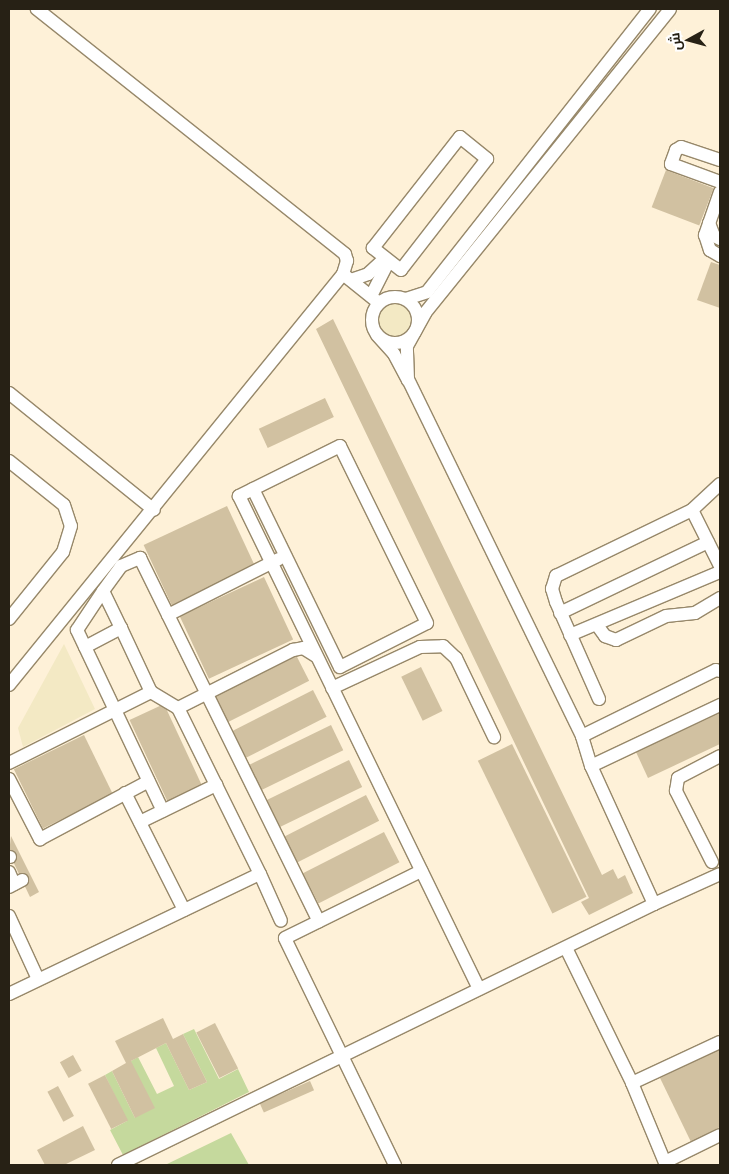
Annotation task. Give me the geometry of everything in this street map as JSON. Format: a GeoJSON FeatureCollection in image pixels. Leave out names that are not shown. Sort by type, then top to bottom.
{"type":"FeatureCollection","features":[{"type":"Feature","properties":{"kind":"lane"},"geometry":{"type":"LineString","coordinates":[[37,9],[345,254],[347,277],[375,299],[392,296],[406,300],[426,292],[650,9]]}},
{"type":"Feature","properties":{"kind":"lane"},"geometry":{"type":"LineString","coordinates":[[408,380],[407,346],[414,331],[434,301],[670,9]]}},
{"type":"Feature","properties":{"kind":"lane"},"geometry":{"type":"LineString","coordinates":[[460,137],[488,159],[401,270],[388,259],[373,248],[460,137]]}},
{"type":"Feature","properties":{"kind":"lane"},"geometry":{"type":"LineString","coordinates":[[720,160],[681,147],[676,150],[671,164],[720,182]]}},
{"type":"Feature","properties":{"kind":"lane"},"geometry":{"type":"LineString","coordinates":[[720,192],[709,223],[706,242],[710,250],[720,256]]}},
{"type":"Feature","properties":{"kind":"lane"},"geometry":{"type":"LineString","coordinates":[[709,223],[714,236],[720,239]]}},
{"type":"Feature","properties":{"kind":"lane"},"geometry":{"type":"LineString","coordinates":[[9,686],[347,277],[368,274],[388,259]]}},
{"type":"Feature","properties":{"kind":"lane"},"geometry":{"type":"LineString","coordinates":[[388,259],[376,280],[371,319],[377,335],[394,354],[408,380],[582,736],[592,766],[654,904]]}},
{"type":"Feature","properties":{"kind":"lane"},"geometry":{"type":"LineString","coordinates":[[377,335],[384,340],[401,342],[414,331],[418,317],[406,300]]}},
{"type":"Feature","properties":{"kind":"lane"},"geometry":{"type":"LineString","coordinates":[[9,393],[154,510]]}},
{"type":"Feature","properties":{"kind":"lane"},"geometry":{"type":"LineString","coordinates":[[253,489],[340,666],[427,623],[340,446],[253,489],[239,496],[479,989]]}},
{"type":"Feature","properties":{"kind":"lane"},"geometry":{"type":"LineString","coordinates":[[9,460],[64,505],[71,526],[63,552],[9,619]]}},
{"type":"Feature","properties":{"kind":"lane"},"geometry":{"type":"LineString","coordinates":[[599,699],[560,613],[552,589],[556,576],[692,510],[720,484]]}},
{"type":"Feature","properties":{"kind":"lane"},"geometry":{"type":"LineString","coordinates":[[692,510],[720,566]]}},
{"type":"Feature","properties":{"kind":"lane"},"geometry":{"type":"LineString","coordinates":[[560,613],[708,542]]}},
{"type":"Feature","properties":{"kind":"lane"},"geometry":{"type":"LineString","coordinates":[[168,615],[286,556]]}},
{"type":"Feature","properties":{"kind":"lane"},"geometry":{"type":"LineString","coordinates":[[163,811],[77,630],[103,590],[122,566],[140,558],[318,921]]}},
{"type":"Feature","properties":{"kind":"lane"},"geometry":{"type":"LineString","coordinates":[[570,635],[720,572]]}},
{"type":"Feature","properties":{"kind":"lane"},"geometry":{"type":"LineString","coordinates":[[103,590],[151,692],[178,708],[290,935],[342,1055],[395,1165]]}},
{"type":"Feature","properties":{"kind":"lane"},"geometry":{"type":"LineString","coordinates":[[597,624],[605,636],[616,640],[666,616],[695,613],[720,598]]}},
{"type":"Feature","properties":{"kind":"lane"},"geometry":{"type":"LineString","coordinates":[[85,647],[122,628]]}},
{"type":"Feature","properties":{"kind":"lane"},"geometry":{"type":"LineString","coordinates":[[332,688],[420,647],[443,646],[456,658],[494,738]]}},
{"type":"Feature","properties":{"kind":"lane"},"geometry":{"type":"LineString","coordinates":[[317,656],[331,647]]}},
{"type":"Feature","properties":{"kind":"lane"},"geometry":{"type":"LineString","coordinates":[[178,708],[293,650],[303,648],[317,656]]}},
{"type":"Feature","properties":{"kind":"lane"},"geometry":{"type":"LineString","coordinates":[[582,736],[716,670],[720,671]]}},
{"type":"Feature","properties":{"kind":"lane"},"geometry":{"type":"LineString","coordinates":[[9,763],[151,692]]}},
{"type":"Feature","properties":{"kind":"lane"},"geometry":{"type":"LineString","coordinates":[[592,766],[720,705]]}},
{"type":"Feature","properties":{"kind":"lane"},"geometry":{"type":"LineString","coordinates":[[704,882],[716,858],[676,791],[678,778],[720,756]]}},
{"type":"Feature","properties":{"kind":"lane"},"geometry":{"type":"LineString","coordinates":[[9,779],[40,839],[149,781]]}},
{"type":"Feature","properties":{"kind":"lane"},"geometry":{"type":"LineString","coordinates":[[140,822],[216,785]]}},
{"type":"Feature","properties":{"kind":"lane"},"geometry":{"type":"LineString","coordinates":[[125,793],[184,910]]}},
{"type":"Feature","properties":{"kind":"lane"},"geometry":{"type":"LineString","coordinates":[[290,935],[421,871]]}},
{"type":"Feature","properties":{"kind":"lane"},"geometry":{"type":"LineString","coordinates":[[9,872],[15,884]]}},
{"type":"Feature","properties":{"kind":"lane"},"geometry":{"type":"LineString","coordinates":[[9,994],[260,874]]}},
{"type":"Feature","properties":{"kind":"lane"},"geometry":{"type":"LineString","coordinates":[[118,1165],[654,904],[720,874]]}},
{"type":"Feature","properties":{"kind":"lane"},"geometry":{"type":"LineString","coordinates":[[9,916],[38,979]]}},
{"type":"Feature","properties":{"kind":"lane"},"geometry":{"type":"LineString","coordinates":[[566,948],[632,1083],[666,1163],[720,1135]]}},
{"type":"Feature","properties":{"kind":"lane"},"geometry":{"type":"LineString","coordinates":[[632,1083],[720,1042]]}},
{"type":"Feature","properties":{"kind":"green space"},"geometry":{"type":"Polygon","coordinates":[[[194,1029],[219,1079],[238,1069],[249,1092],[123,1155],[110,1130],[127,1121],[105,1075],[112,1071],[135,1118],[131,1061],[138,1057],[157,1094],[174,1086],[156,1048],[166,1043],[189,1090],[207,1082],[183,1034],[194,1029]]]}},
{"type":"Feature","properties":{"kind":"green space"},"geometry":{"type":"Polygon","coordinates":[[[231,1133],[249,1165],[165,1165],[231,1133]]]}},
{"type":"Feature","properties":{"kind":"sand"},"geometry":{"type":"Polygon","coordinates":[[[395,303],[402,304],[407,308],[411,313],[411,327],[407,332],[402,336],[395,337],[388,336],[383,332],[379,327],[378,320],[379,313],[383,308],[388,304],[395,303]]]}},
{"type":"Feature","properties":{"kind":"sand"},"geometry":{"type":"Polygon","coordinates":[[[64,644],[95,709],[23,747],[18,728],[64,644]]]}},
{"type":"Feature","properties":{"kind":"building"},"geometry":{"type":"Polygon","coordinates":[[[666,170],[714,188],[699,226],[652,207],[666,170]]]}},
{"type":"Feature","properties":{"kind":"building"},"geometry":{"type":"Polygon","coordinates":[[[711,262],[720,265],[720,308],[697,300],[711,262]]]}},
{"type":"Feature","properties":{"kind":"building"},"geometry":{"type":"Polygon","coordinates":[[[333,319],[602,875],[613,869],[618,879],[625,875],[633,893],[589,915],[581,902],[589,898],[316,329],[333,319]]]}},
{"type":"Feature","properties":{"kind":"building"},"geometry":{"type":"Polygon","coordinates":[[[325,398],[334,417],[268,448],[259,429],[325,398]]]}},
{"type":"Feature","properties":{"kind":"building"},"geometry":{"type":"Polygon","coordinates":[[[227,506],[256,569],[173,607],[144,545],[227,506]]]}},
{"type":"Feature","properties":{"kind":"building"},"geometry":{"type":"Polygon","coordinates":[[[264,577],[293,640],[209,679],[180,616],[264,577]]]}},
{"type":"Feature","properties":{"kind":"building"},"geometry":{"type":"Polygon","coordinates":[[[296,655],[309,681],[227,723],[214,697],[296,655]]]}},
{"type":"Feature","properties":{"kind":"building"},"geometry":{"type":"Polygon","coordinates":[[[421,667],[442,711],[423,721],[401,677],[421,667]]]}},
{"type":"Feature","properties":{"kind":"building"},"geometry":{"type":"Polygon","coordinates":[[[313,690],[327,717],[246,758],[232,731],[313,690]]]}},
{"type":"Feature","properties":{"kind":"building"},"geometry":{"type":"Polygon","coordinates":[[[164,704],[203,787],[168,803],[130,720],[164,704]]]}},
{"type":"Feature","properties":{"kind":"building"},"geometry":{"type":"Polygon","coordinates":[[[720,713],[720,744],[648,778],[636,752],[720,713]]]}},
{"type":"Feature","properties":{"kind":"building"},"geometry":{"type":"Polygon","coordinates":[[[331,725],[343,750],[261,790],[248,765],[331,725]]]}},
{"type":"Feature","properties":{"kind":"building"},"geometry":{"type":"Polygon","coordinates":[[[84,735],[113,794],[43,829],[14,769],[84,735]]]}},
{"type":"Feature","properties":{"kind":"building"},"geometry":{"type":"Polygon","coordinates":[[[512,744],[587,897],[552,913],[478,761],[512,744]]]}},
{"type":"Feature","properties":{"kind":"building"},"geometry":{"type":"Polygon","coordinates":[[[349,760],[362,787],[279,827],[266,800],[349,760]]]}},
{"type":"Feature","properties":{"kind":"building"},"geometry":{"type":"Polygon","coordinates":[[[366,795],[379,821],[297,863],[284,837],[366,795]]]}},
{"type":"Feature","properties":{"kind":"building"},"geometry":{"type":"Polygon","coordinates":[[[384,832],[399,862],[318,904],[303,873],[384,832]]]}},
{"type":"Feature","properties":{"kind":"building"},"geometry":{"type":"Polygon","coordinates":[[[11,836],[39,892],[30,897],[9,853],[11,836]]]}},
{"type":"Feature","properties":{"kind":"building"},"geometry":{"type":"Polygon","coordinates":[[[163,1018],[173,1039],[183,1034],[207,1082],[189,1090],[166,1043],[131,1061],[155,1108],[135,1118],[112,1071],[126,1063],[115,1041],[163,1018]]]}},
{"type":"Feature","properties":{"kind":"building"},"geometry":{"type":"Polygon","coordinates":[[[215,1023],[238,1068],[219,1078],[196,1033],[215,1023]]]}},
{"type":"Feature","properties":{"kind":"building"},"geometry":{"type":"Polygon","coordinates":[[[720,1049],[720,1127],[691,1142],[660,1078],[720,1049]]]}},
{"type":"Feature","properties":{"kind":"building"},"geometry":{"type":"Polygon","coordinates":[[[73,1055],[82,1071],[69,1078],[60,1062],[73,1055]]]}},
{"type":"Feature","properties":{"kind":"building"},"geometry":{"type":"Polygon","coordinates":[[[105,1075],[128,1120],[111,1129],[88,1084],[105,1075]]]}},
{"type":"Feature","properties":{"kind":"building"},"geometry":{"type":"Polygon","coordinates":[[[310,1081],[314,1090],[264,1113],[260,1103],[310,1081]]]}},
{"type":"Feature","properties":{"kind":"building"},"geometry":{"type":"Polygon","coordinates":[[[58,1086],[74,1116],[63,1122],[47,1092],[58,1086]]]}},
{"type":"Feature","properties":{"kind":"building"},"geometry":{"type":"Polygon","coordinates":[[[83,1126],[95,1150],[64,1165],[45,1165],[37,1150],[83,1126]]]}}]}
